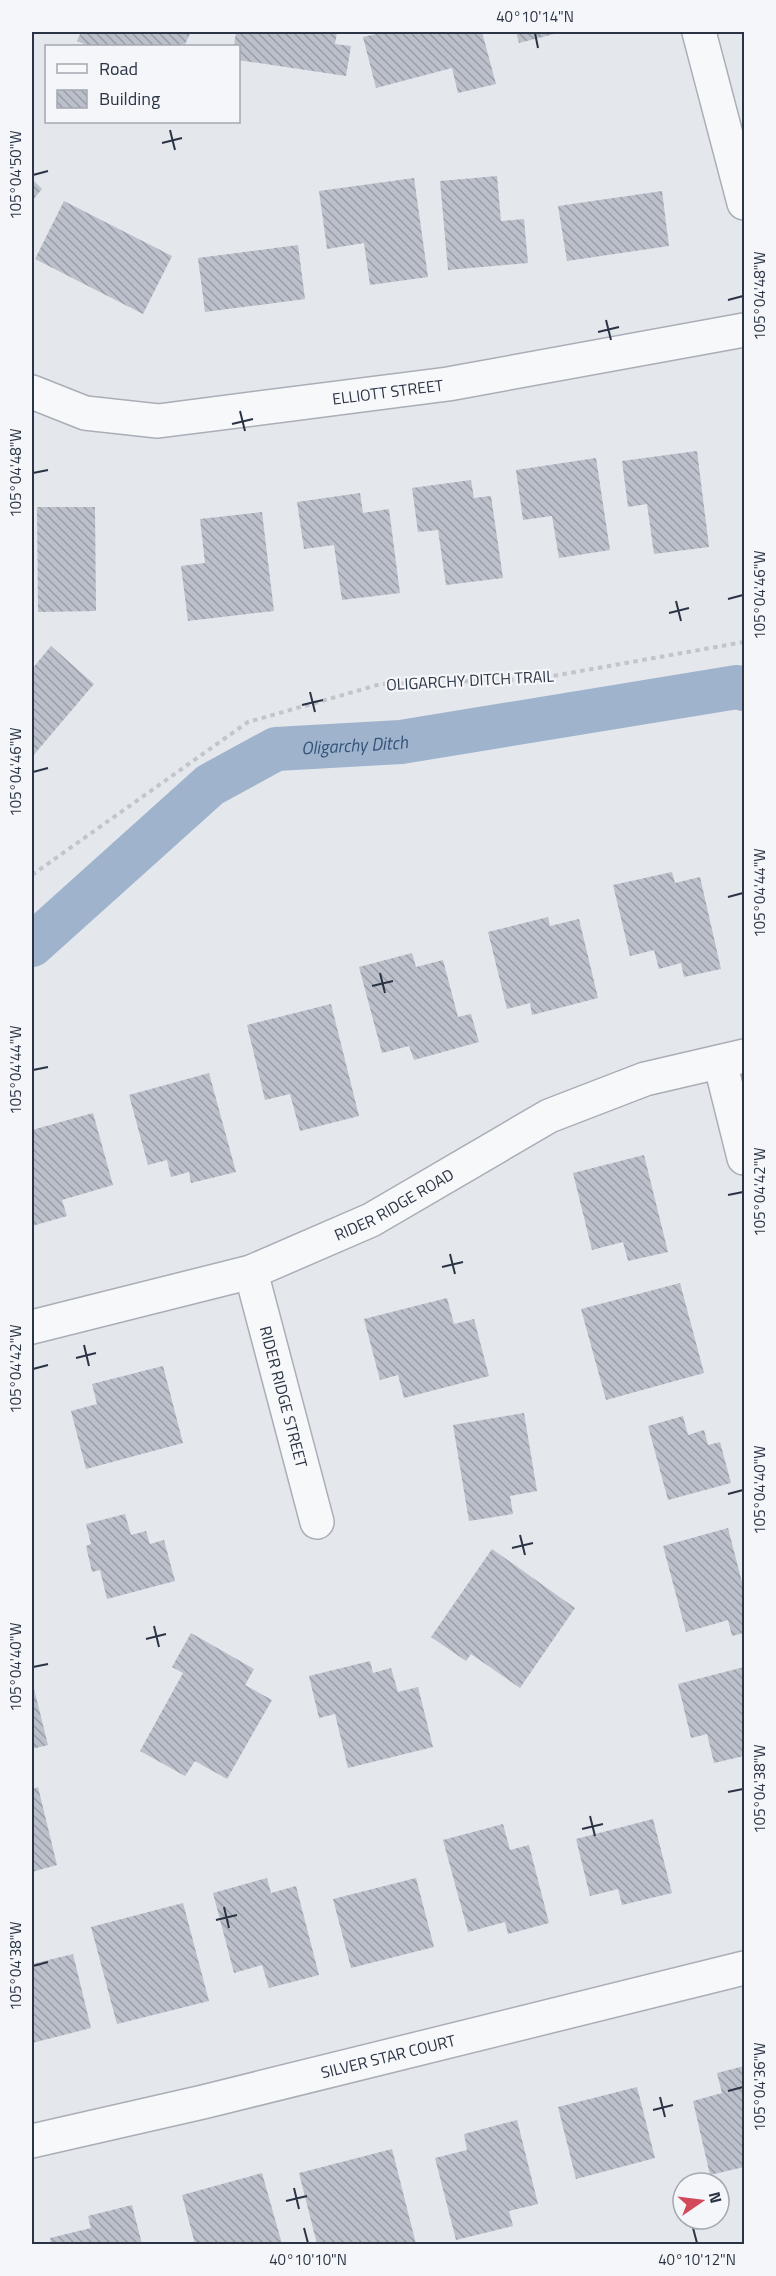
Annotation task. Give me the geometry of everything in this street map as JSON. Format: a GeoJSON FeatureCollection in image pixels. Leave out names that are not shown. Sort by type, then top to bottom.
{"type":"FeatureCollection","features":[{"type":"Feature","properties":{"kind":"street"},"geometry":{"type":"LineString","coordinates":[[699,32],[744,203]]}},
{"type":"Feature","properties":{"kind":"street","name":"ELLIOTT STREET"},"geometry":{"type":"LineString","coordinates":[[32,392],[86,413],[158,421],[448,384],[744,330]]}},
{"type":"Feature","properties":{"kind":"street"},"geometry":{"type":"LineString","coordinates":[[732,1059],[744,1158]]}},
{"type":"Feature","properties":{"kind":"street","name":"RIDER RIDGE ROAD"},"geometry":{"type":"LineString","coordinates":[[32,1327],[251,1272],[371,1220],[549,1116],[645,1079],[732,1059]]}},
{"type":"Feature","properties":{"kind":"street","name":"RIDER RIDGE STREET"},"geometry":{"type":"LineString","coordinates":[[251,1272],[317,1522]]}},
{"type":"Feature","properties":{"kind":"street","name":"SILVER STAR COURT"},"geometry":{"type":"LineString","coordinates":[[32,2141],[203,2102],[744,1968]]}},
{"type":"Feature","properties":{"kind":"path","name":"OLIGARCHY DITCH TRAIL"},"geometry":{"type":"LineString","coordinates":[[32,875],[248,722],[381,684],[536,680],[744,642]]}},
{"type":"Feature","properties":{"kind":"building"},"geometry":{"type":"Polygon","coordinates":[[[81,32],[191,32],[184,45],[87,45],[77,41],[81,32]]]}},
{"type":"Feature","properties":{"kind":"building"},"geometry":{"type":"Polygon","coordinates":[[[236,32],[337,32],[335,44],[351,46],[346,76],[240,60],[240,45],[234,45],[236,32]]]}},
{"type":"Feature","properties":{"kind":"building"},"geometry":{"type":"Polygon","coordinates":[[[384,32],[482,32],[496,84],[458,93],[452,68],[376,88],[363,37],[384,32]]]}},
{"type":"Feature","properties":{"kind":"building"},"geometry":{"type":"Polygon","coordinates":[[[516,32],[562,32],[519,43],[516,32]]]}},
{"type":"Feature","properties":{"kind":"building"},"geometry":{"type":"Polygon","coordinates":[[[497,176],[501,221],[524,219],[528,263],[448,270],[440,181],[497,176]]]}},
{"type":"Feature","properties":{"kind":"building"},"geometry":{"type":"Polygon","coordinates":[[[414,178],[428,277],[370,285],[364,243],[327,249],[319,191],[414,178]]]}},
{"type":"Feature","properties":{"kind":"building"},"geometry":{"type":"Polygon","coordinates":[[[32,179],[42,189],[32,201],[32,179]]]}},
{"type":"Feature","properties":{"kind":"building"},"geometry":{"type":"Polygon","coordinates":[[[662,191],[669,246],[567,261],[558,206],[662,191]]]}},
{"type":"Feature","properties":{"kind":"building"},"geometry":{"type":"Polygon","coordinates":[[[64,201],[172,256],[143,314],[35,259],[64,201]]]}},
{"type":"Feature","properties":{"kind":"building"},"geometry":{"type":"Polygon","coordinates":[[[298,245],[305,299],[205,312],[198,258],[298,245]]]}},
{"type":"Feature","properties":{"kind":"building"},"geometry":{"type":"Polygon","coordinates":[[[697,451],[709,547],[654,554],[647,504],[628,507],[622,461],[697,451]]]}},
{"type":"Feature","properties":{"kind":"building"},"geometry":{"type":"Polygon","coordinates":[[[596,458],[610,550],[559,558],[552,516],[523,520],[516,470],[596,458]]]}},
{"type":"Feature","properties":{"kind":"building"},"geometry":{"type":"Polygon","coordinates":[[[471,480],[474,498],[491,496],[503,578],[446,585],[438,530],[418,532],[412,488],[471,480]]]}},
{"type":"Feature","properties":{"kind":"building"},"geometry":{"type":"Polygon","coordinates":[[[360,493],[363,513],[389,509],[400,593],[342,600],[334,545],[304,549],[297,502],[360,493]]]}},
{"type":"Feature","properties":{"kind":"building"},"geometry":{"type":"Polygon","coordinates":[[[37,507],[95,507],[96,611],[38,612],[37,507]]]}},
{"type":"Feature","properties":{"kind":"building"},"geometry":{"type":"Polygon","coordinates":[[[262,512],[274,611],[188,621],[181,566],[205,563],[200,519],[262,512]]]}},
{"type":"Feature","properties":{"kind":"building"},"geometry":{"type":"Polygon","coordinates":[[[51,646],[94,684],[32,757],[32,669],[51,646]]]}},
{"type":"Feature","properties":{"kind":"building"},"geometry":{"type":"Polygon","coordinates":[[[672,872],[675,883],[700,877],[721,969],[684,977],[681,963],[659,969],[654,950],[630,956],[613,885],[672,872]]]}},
{"type":"Feature","properties":{"kind":"building"},"geometry":{"type":"Polygon","coordinates":[[[548,917],[550,926],[579,919],[598,998],[532,1015],[530,1003],[507,1009],[488,932],[548,917]]]}},
{"type":"Feature","properties":{"kind":"building"},"geometry":{"type":"Polygon","coordinates":[[[412,953],[416,967],[443,960],[458,1017],[471,1014],[479,1042],[414,1060],[409,1046],[382,1053],[359,967],[412,953]]]}},
{"type":"Feature","properties":{"kind":"building"},"geometry":{"type":"Polygon","coordinates":[[[331,1004],[359,1116],[300,1131],[290,1094],[265,1100],[247,1025],[331,1004]]]}},
{"type":"Feature","properties":{"kind":"building"},"geometry":{"type":"Polygon","coordinates":[[[209,1073],[236,1172],[191,1183],[189,1172],[171,1177],[167,1160],[148,1165],[129,1095],[209,1073]]]}},
{"type":"Feature","properties":{"kind":"building"},"geometry":{"type":"Polygon","coordinates":[[[93,1113],[113,1185],[62,1200],[67,1216],[32,1226],[32,1130],[93,1113]]]}},
{"type":"Feature","properties":{"kind":"building"},"geometry":{"type":"Polygon","coordinates":[[[644,1155],[668,1252],[628,1261],[623,1242],[592,1250],[573,1173],[644,1155]]]}},
{"type":"Feature","properties":{"kind":"building"},"geometry":{"type":"Polygon","coordinates":[[[680,1283],[704,1373],[606,1400],[581,1309],[680,1283]]]}},
{"type":"Feature","properties":{"kind":"building"},"geometry":{"type":"Polygon","coordinates":[[[447,1298],[454,1324],[474,1319],[489,1376],[404,1398],[398,1375],[380,1380],[364,1319],[447,1298]]]}},
{"type":"Feature","properties":{"kind":"building"},"geometry":{"type":"Polygon","coordinates":[[[163,1366],[183,1443],[86,1469],[71,1411],[97,1404],[92,1384],[163,1366]]]}},
{"type":"Feature","properties":{"kind":"building"},"geometry":{"type":"Polygon","coordinates":[[[524,1413],[537,1491],[510,1496],[513,1514],[469,1521],[453,1425],[524,1413]]]}},
{"type":"Feature","properties":{"kind":"building"},"geometry":{"type":"Polygon","coordinates":[[[683,1416],[688,1435],[704,1430],[708,1445],[720,1442],[731,1483],[668,1500],[648,1426],[683,1416]]]}},
{"type":"Feature","properties":{"kind":"building"},"geometry":{"type":"Polygon","coordinates":[[[125,1514],[131,1535],[146,1531],[150,1544],[164,1540],[175,1581],[107,1599],[100,1570],[92,1572],[86,1546],[91,1544],[86,1524],[125,1514]]]}},
{"type":"Feature","properties":{"kind":"building"},"geometry":{"type":"Polygon","coordinates":[[[728,1528],[744,1590],[744,1633],[732,1636],[728,1620],[686,1632],[663,1546],[728,1528]]]}},
{"type":"Feature","properties":{"kind":"building"},"geometry":{"type":"Polygon","coordinates":[[[492,1549],[575,1608],[520,1688],[471,1654],[466,1661],[431,1637],[492,1549]]]}},
{"type":"Feature","properties":{"kind":"building"},"geometry":{"type":"Polygon","coordinates":[[[191,1633],[254,1669],[245,1685],[272,1700],[227,1779],[195,1761],[185,1776],[140,1751],[183,1673],[172,1667],[191,1633]]]}},
{"type":"Feature","properties":{"kind":"building"},"geometry":{"type":"Polygon","coordinates":[[[370,1661],[373,1673],[391,1668],[398,1692],[418,1687],[433,1747],[348,1768],[335,1714],[319,1718],[309,1676],[370,1661]]]}},
{"type":"Feature","properties":{"kind":"building"},"geometry":{"type":"Polygon","coordinates":[[[744,1667],[744,1756],[714,1763],[707,1734],[691,1738],[678,1684],[744,1667]]]}},
{"type":"Feature","properties":{"kind":"building"},"geometry":{"type":"Polygon","coordinates":[[[32,1681],[48,1745],[32,1749],[32,1681]]]}},
{"type":"Feature","properties":{"kind":"building"},"geometry":{"type":"Polygon","coordinates":[[[38,1787],[57,1865],[32,1872],[32,1789],[38,1787]]]}},
{"type":"Feature","properties":{"kind":"building"},"geometry":{"type":"Polygon","coordinates":[[[653,1819],[672,1893],[622,1905],[618,1889],[590,1896],[576,1839],[653,1819]]]}},
{"type":"Feature","properties":{"kind":"building"},"geometry":{"type":"Polygon","coordinates":[[[503,1824],[510,1850],[529,1845],[549,1923],[508,1934],[505,1922],[468,1932],[443,1840],[503,1824]]]}},
{"type":"Feature","properties":{"kind":"building"},"geometry":{"type":"Polygon","coordinates":[[[267,1878],[271,1893],[296,1886],[319,1975],[269,1988],[262,1965],[234,1973],[213,1893],[267,1878]]]}},
{"type":"Feature","properties":{"kind":"building"},"geometry":{"type":"Polygon","coordinates":[[[416,1878],[434,1947],[351,1968],[333,1899],[416,1878]]]}},
{"type":"Feature","properties":{"kind":"building"},"geometry":{"type":"Polygon","coordinates":[[[183,1903],[209,2001],[117,2024],[91,1927],[183,1903]]]}},
{"type":"Feature","properties":{"kind":"building"},"geometry":{"type":"Polygon","coordinates":[[[73,1954],[91,2028],[32,2043],[32,1964],[73,1954]]]}},
{"type":"Feature","properties":{"kind":"building"},"geometry":{"type":"Polygon","coordinates":[[[744,2066],[744,2167],[727,2171],[709,2171],[693,2101],[722,2093],[717,2073],[744,2066]]]}},
{"type":"Feature","properties":{"kind":"building"},"geometry":{"type":"Polygon","coordinates":[[[637,2087],[655,2158],[576,2179],[558,2107],[637,2087]]]}},
{"type":"Feature","properties":{"kind":"building"},"geometry":{"type":"Polygon","coordinates":[[[517,2120],[538,2204],[509,2211],[513,2226],[456,2240],[435,2158],[467,2150],[464,2134],[517,2120]]]}},
{"type":"Feature","properties":{"kind":"building"},"geometry":{"type":"Polygon","coordinates":[[[392,2149],[416,2244],[317,2244],[299,2173],[392,2149]]]}},
{"type":"Feature","properties":{"kind":"building"},"geometry":{"type":"Polygon","coordinates":[[[262,2173],[282,2244],[195,2244],[182,2195],[262,2173]]]}},
{"type":"Feature","properties":{"kind":"building"},"geometry":{"type":"Polygon","coordinates":[[[132,2205],[142,2244],[51,2244],[50,2238],[91,2228],[88,2216],[132,2205]]]}},
{"type":"Feature","properties":{"kind":"waterway","name":"Oligarchy Ditch"},"geometry":{"type":"LineString","coordinates":[[32,945],[210,785],[276,749],[401,742],[737,687],[744,689]]}}]}
